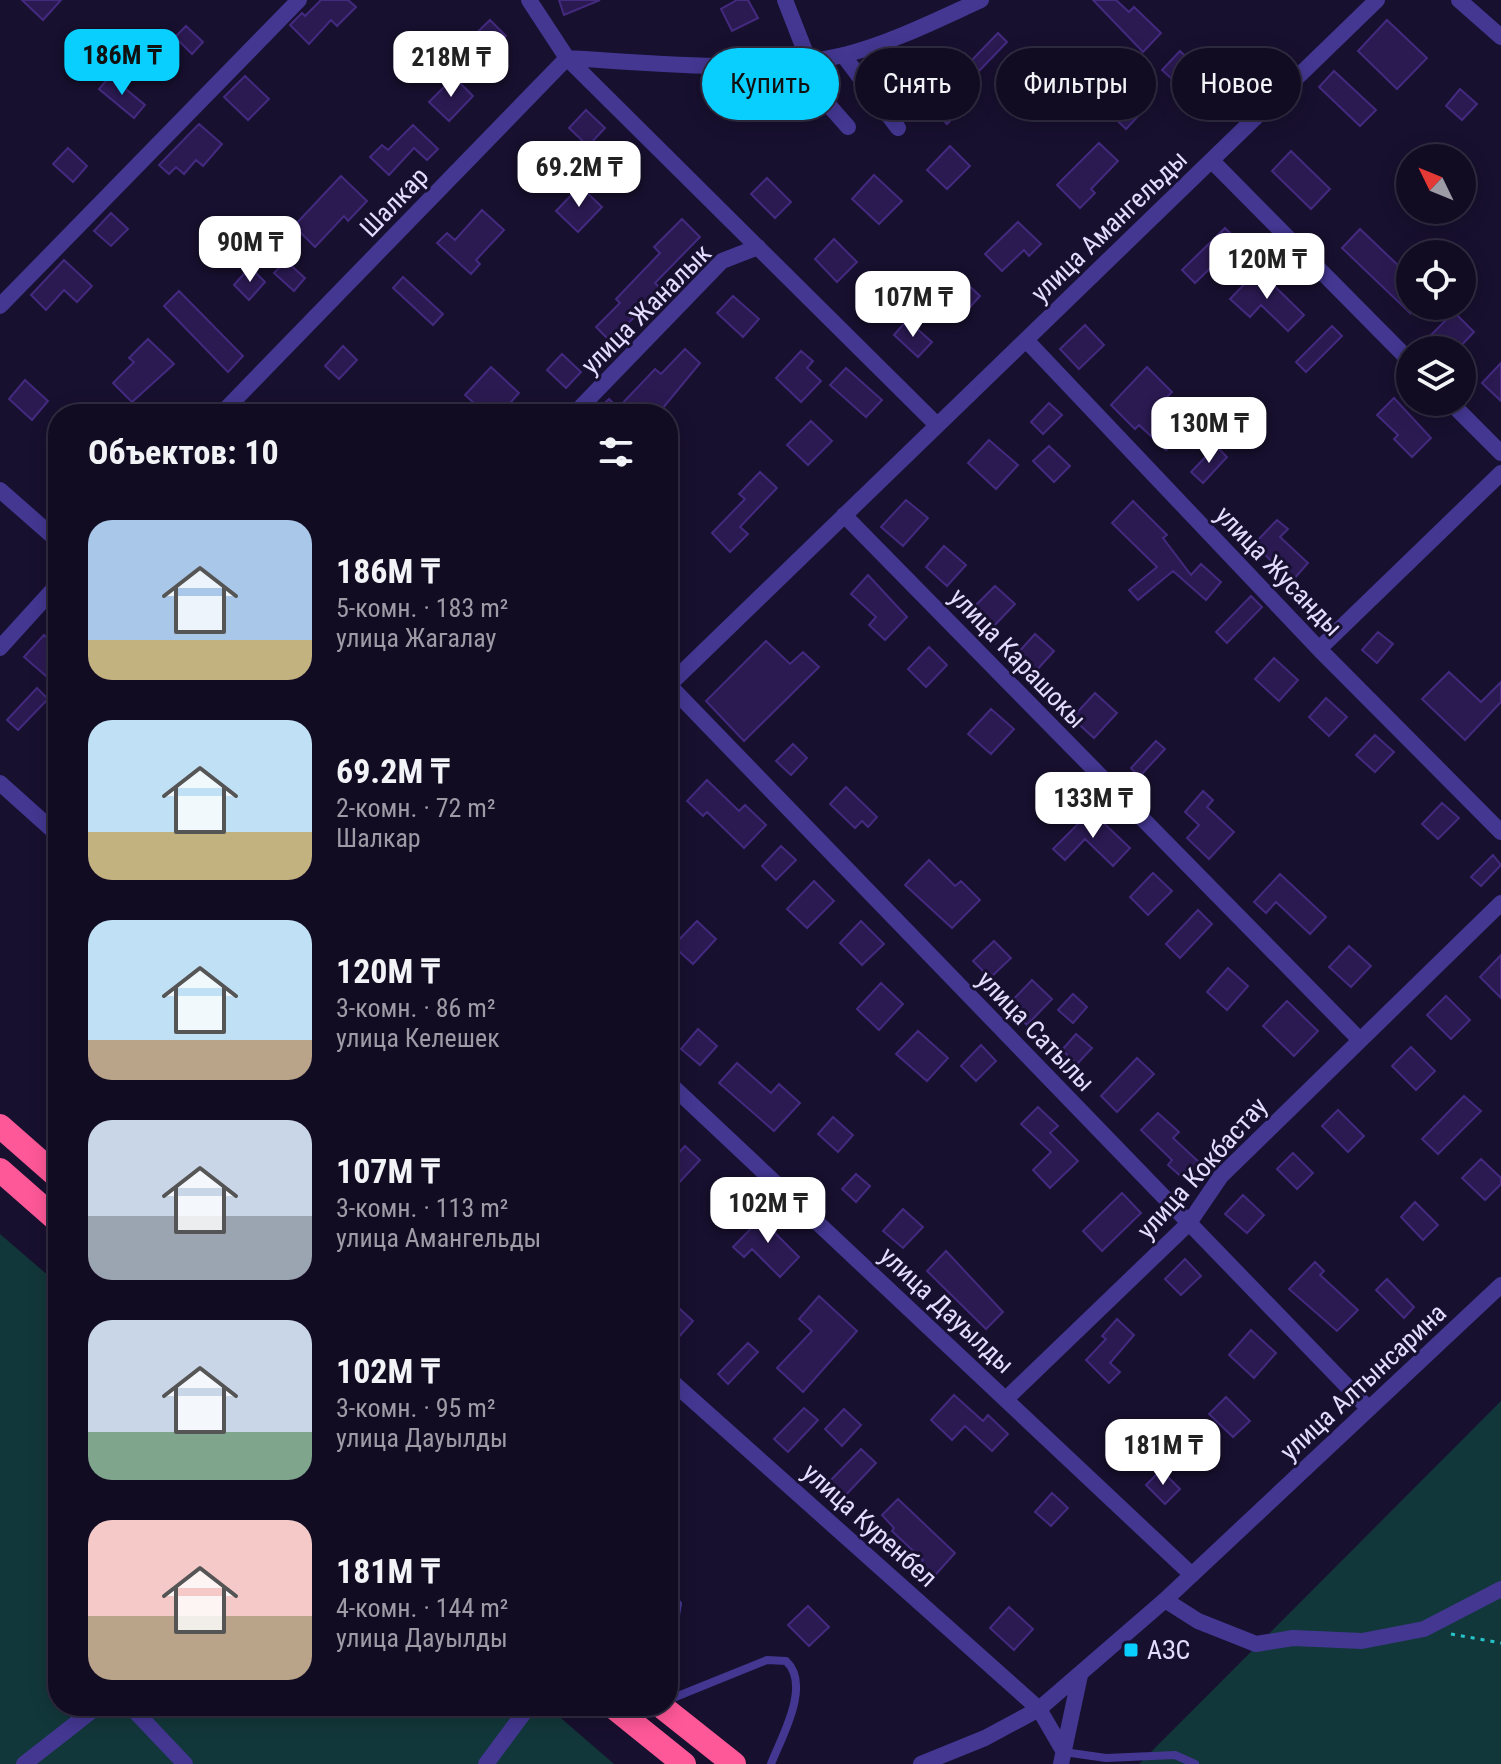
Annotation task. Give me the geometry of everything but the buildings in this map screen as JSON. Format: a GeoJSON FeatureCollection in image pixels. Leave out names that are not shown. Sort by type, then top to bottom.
{"type":"FeatureCollection","features":[{"type":"Feature","properties":{"kind":"highway"},"geometry":{"type":"LineString","coordinates":[[0,1126],[48,1168]]}},
{"type":"Feature","properties":{"kind":"highway"},"geometry":{"type":"LineString","coordinates":[[0,1170],[48,1212]]}},
{"type":"Feature","properties":{"kind":"highway"},"geometry":{"type":"LineString","coordinates":[[624,1716],[684,1764]]}},
{"type":"Feature","properties":{"kind":"highway"},"geometry":{"type":"LineString","coordinates":[[674,1716],[734,1764]]}},
{"type":"Feature","properties":{"kind":"street"},"geometry":{"type":"LineString","coordinates":[[0,306],[299,0]]}},
{"type":"Feature","properties":{"kind":"street"},"geometry":{"type":"LineString","coordinates":[[529,0],[567,58],[937,425]]}},
{"type":"Feature","properties":{"kind":"street"},"geometry":{"type":"LineString","coordinates":[[785,0],[804,48]]}},
{"type":"Feature","properties":{"kind":"street"},"geometry":{"type":"LineString","coordinates":[[839,55],[916,29],[981,0]]}},
{"type":"Feature","properties":{"kind":"street","name":"улица Амангельды"},"geometry":{"type":"LineString","coordinates":[[678,676],[1377,0]]}},
{"type":"Feature","properties":{"kind":"street"},"geometry":{"type":"LineString","coordinates":[[1459,0],[1501,37]]}},
{"type":"Feature","properties":{"kind":"street"},"geometry":{"type":"LineString","coordinates":[[843,55],[898,128]]}},
{"type":"Feature","properties":{"kind":"street"},"geometry":{"type":"LineString","coordinates":[[567,58],[702,62]]}},
{"type":"Feature","properties":{"kind":"street","name":"Шалкар"},"geometry":{"type":"LineString","coordinates":[[231,404],[567,58]]}},
{"type":"Feature","properties":{"kind":"street"},"geometry":{"type":"LineString","coordinates":[[839,117],[848,127]]}},
{"type":"Feature","properties":{"kind":"street"},"geometry":{"type":"LineString","coordinates":[[1212,161],[1396,347]]}},
{"type":"Feature","properties":{"kind":"street","name":"улица Жаналык"},"geometry":{"type":"LineString","coordinates":[[584,404],[722,261],[758,247]]}},
{"type":"Feature","properties":{"kind":"street","name":"улица Жусанды"},"geometry":{"type":"LineString","coordinates":[[1026,340],[1319,649],[1501,832]]}},
{"type":"Feature","properties":{"kind":"street"},"geometry":{"type":"LineString","coordinates":[[1464,416],[1501,453]]}},
{"type":"Feature","properties":{"kind":"street"},"geometry":{"type":"LineString","coordinates":[[1319,649],[1501,473]]}},
{"type":"Feature","properties":{"kind":"street"},"geometry":{"type":"LineString","coordinates":[[0,490],[48,532]]}},
{"type":"Feature","properties":{"kind":"street","name":"улица Карашокы"},"geometry":{"type":"LineString","coordinates":[[844,515],[1359,1039]]}},
{"type":"Feature","properties":{"kind":"street"},"geometry":{"type":"LineString","coordinates":[[0,648],[48,595]]}},
{"type":"Feature","properties":{"kind":"street","name":"улица Сатылы"},"geometry":{"type":"LineString","coordinates":[[678,694],[1369,1409]]}},
{"type":"Feature","properties":{"kind":"street"},"geometry":{"type":"LineString","coordinates":[[0,783],[48,826]]}},
{"type":"Feature","properties":{"kind":"street","name":"улица Кокбастау"},"geometry":{"type":"LineString","coordinates":[[1007,1398],[1189,1223],[1221,1176],[1501,903]]}},
{"type":"Feature","properties":{"kind":"street","name":"улица Дауылды"},"geometry":{"type":"LineString","coordinates":[[678,1091],[1192,1575]]}},
{"type":"Feature","properties":{"kind":"street","name":"улица Алтынсарина"},"geometry":{"type":"LineString","coordinates":[[921,1764],[985,1738],[1039,1709],[1165,1600],[1501,1285]]}},
{"type":"Feature","properties":{"kind":"street","name":"улица Куренбел"},"geometry":{"type":"LineString","coordinates":[[678,1387],[1039,1709],[1062,1758]]}},
{"type":"Feature","properties":{"kind":"street"},"geometry":{"type":"LineString","coordinates":[[1165,1600],[1198,1621],[1256,1644],[1293,1638],[1362,1641],[1424,1629],[1501,1589]]}},
{"type":"Feature","properties":{"kind":"street"},"geometry":{"type":"LineString","coordinates":[[1062,1758],[1080,1675]]}},
{"type":"Feature","properties":{"kind":"street"},"geometry":{"type":"LineString","coordinates":[[24,1764],[85,1716]]}},
{"type":"Feature","properties":{"kind":"street"},"geometry":{"type":"LineString","coordinates":[[139,1716],[185,1764]]}},
{"type":"Feature","properties":{"kind":"street"},"geometry":{"type":"LineString","coordinates":[[486,1764],[522,1716]]}},
{"type":"Feature","properties":{"kind":"lane"},"geometry":{"type":"LineString","coordinates":[[678,1696],[767,1660],[786,1661],[792,1666],[795,1691],[771,1764]]}},
{"type":"Feature","properties":{"kind":"lane"},"geometry":{"type":"LineString","coordinates":[[1062,1758],[1105,1761],[1175,1755],[1195,1764]]}},
{"type":"Feature","properties":{"kind":"path"},"geometry":{"type":"LineString","coordinates":[[1424,1629],[1501,1643]]}},
{"type":"Feature","properties":{"kind":"green space"},"geometry":{"type":"Polygon","coordinates":[[[0,1234],[48,1275],[48,1716],[559,1716],[614,1764],[0,1764],[0,1234]]]}},
{"type":"Feature","properties":{"kind":"green space"},"geometry":{"type":"Polygon","coordinates":[[[1501,1401],[1501,1764],[1139,1764],[1501,1401]]]}},
{"type":"Feature","properties":{"kind":"place","name":"АЗС"},"geometry":{"type":"Point","coordinates":[1131,1650]}}]}
